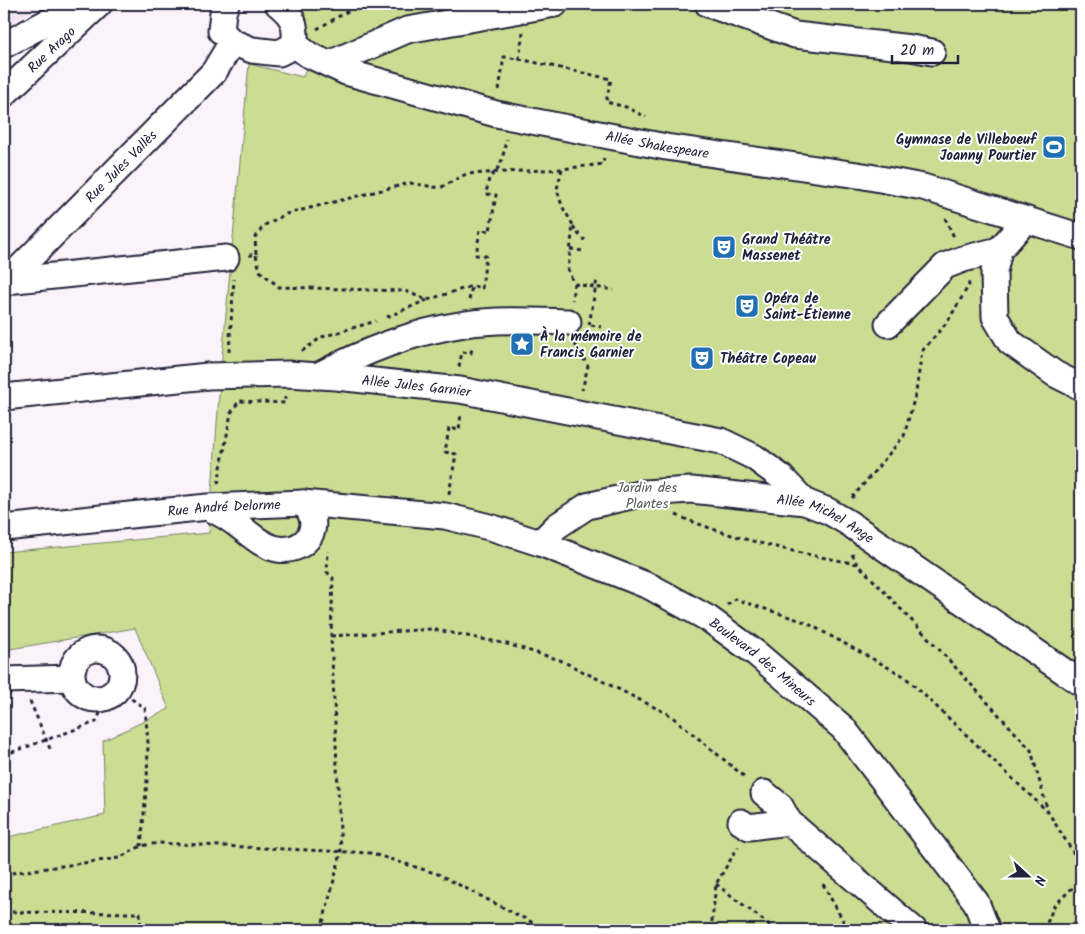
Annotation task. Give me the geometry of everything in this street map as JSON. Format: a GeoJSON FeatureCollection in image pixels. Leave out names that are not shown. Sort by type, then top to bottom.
{"type":"FeatureCollection","features":[{"type":"Feature","properties":{"kind":"street"},"geometry":{"type":"LineString","coordinates":[[4,46],[82,4]]}},
{"type":"Feature","properties":{"kind":"street","name":"Rue Arago"},"geometry":{"type":"LineString","coordinates":[[4,94],[99,4]]}},
{"type":"Feature","properties":{"kind":"street"},"geometry":{"type":"LineString","coordinates":[[226,4],[221,31],[232,42],[252,50],[279,53],[295,41],[296,28],[288,12],[278,4]]}},
{"type":"Feature","properties":{"kind":"street"},"geometry":{"type":"LineString","coordinates":[[329,64],[407,30],[555,4]]}},
{"type":"Feature","properties":{"kind":"street"},"geometry":{"type":"LineString","coordinates":[[708,4],[796,35],[932,52]]}},
{"type":"Feature","properties":{"kind":"street","name":"Allée Shakespeare"},"geometry":{"type":"LineString","coordinates":[[295,41],[309,55],[354,74],[496,114],[666,147],[864,176],[923,187],[1081,237]]}},
{"type":"Feature","properties":{"kind":"street","name":"Rue Jules Vallès"},"geometry":{"type":"LineString","coordinates":[[5,282],[214,72],[232,42]]}},
{"type":"Feature","properties":{"kind":"street"},"geometry":{"type":"LineString","coordinates":[[1026,220],[999,250],[994,272],[995,317],[1010,342],[1055,374],[1081,387]]}},
{"type":"Feature","properties":{"kind":"street"},"geometry":{"type":"LineString","coordinates":[[888,324],[944,266],[999,250]]}},
{"type":"Feature","properties":{"kind":"street"},"geometry":{"type":"LineString","coordinates":[[5,282],[230,266]]}},
{"type":"Feature","properties":{"kind":"street"},"geometry":{"type":"LineString","coordinates":[[317,376],[360,354],[403,338],[464,324],[519,320],[577,330]]}},
{"type":"Feature","properties":{"kind":"street","name":"Allée Jules Garnier"},"geometry":{"type":"LineString","coordinates":[[4,397],[227,376],[288,374],[460,390],[721,441],[754,457],[781,477],[805,502]]}},
{"type":"Feature","properties":{"kind":"street","name":"Allée Michel Ange"},"geometry":{"type":"LineString","coordinates":[[540,543],[557,526],[587,506],[639,494],[691,490],[805,502],[828,511],[848,522],[1081,683]]}},
{"type":"Feature","properties":{"kind":"street"},"geometry":{"type":"LineString","coordinates":[[211,507],[256,539],[276,549],[292,549],[303,545],[312,529],[314,520],[309,510],[303,504]]}},
{"type":"Feature","properties":{"kind":"street","name":"Rue André Delorme"},"geometry":{"type":"LineString","coordinates":[[4,528],[211,507],[303,504],[445,516]]}},
{"type":"Feature","properties":{"kind":"street","name":"Boulevard des Mineurs"},"geometry":{"type":"LineString","coordinates":[[445,516],[493,528],[540,543],[651,587],[708,619],[757,654],[843,728],[976,902],[987,930]]}},
{"type":"Feature","properties":{"kind":"street"},"geometry":{"type":"LineString","coordinates":[[101,649],[113,654],[121,664],[123,677],[113,694],[94,700],[82,695],[74,685],[72,678],[74,665],[77,659],[87,651],[101,649]]}},
{"type":"Feature","properties":{"kind":"street"},"geometry":{"type":"LineString","coordinates":[[13,680],[72,678]]}},
{"type":"Feature","properties":{"kind":"street"},"geometry":{"type":"LineString","coordinates":[[764,793],[780,806],[789,822],[914,930]]}},
{"type":"Feature","properties":{"kind":"street"},"geometry":{"type":"LineString","coordinates":[[745,824],[789,822]]}},
{"type":"Feature","properties":{"kind":"path"},"geometry":{"type":"LineString","coordinates":[[295,41],[360,4]]}},
{"type":"Feature","properties":{"kind":"path"},"geometry":{"type":"LineString","coordinates":[[519,59],[525,24]]}},
{"type":"Feature","properties":{"kind":"path"},"geometry":{"type":"LineString","coordinates":[[499,91],[504,57],[611,79],[606,102],[626,107]]}},
{"type":"Feature","properties":{"kind":"path"},"geometry":{"type":"LineString","coordinates":[[506,136],[502,164],[497,171],[489,178],[486,194],[496,195],[490,231],[480,230],[476,255],[486,256],[482,288],[472,286],[427,300],[405,291],[279,287],[260,271],[256,255],[255,236],[265,225],[286,214],[410,183],[440,188],[466,174],[497,171],[562,169],[603,164],[604,156]]}},
{"type":"Feature","properties":{"kind":"path"},"geometry":{"type":"LineString","coordinates":[[562,169],[557,189],[562,206],[580,236],[585,240]]}},
{"type":"Feature","properties":{"kind":"path"},"geometry":{"type":"LineString","coordinates":[[846,505],[904,436],[916,392],[922,351],[948,321],[969,285],[966,267],[949,224],[944,217]]}},
{"type":"Feature","properties":{"kind":"path"},"geometry":{"type":"LineString","coordinates":[[573,225],[568,270],[574,284],[614,290]]}},
{"type":"Feature","properties":{"kind":"path"},"geometry":{"type":"LineString","coordinates":[[570,249],[583,251]]}},
{"type":"Feature","properties":{"kind":"path"},"geometry":{"type":"LineString","coordinates":[[227,376],[230,266],[256,255]]}},
{"type":"Feature","properties":{"kind":"path"},"geometry":{"type":"LineString","coordinates":[[581,392],[588,366],[577,330],[596,280]]}},
{"type":"Feature","properties":{"kind":"path"},"geometry":{"type":"LineString","coordinates":[[462,352],[471,353],[472,344]]}},
{"type":"Feature","properties":{"kind":"path"},"geometry":{"type":"LineString","coordinates":[[211,507],[231,413],[239,401]]}},
{"type":"Feature","properties":{"kind":"path"},"geometry":{"type":"LineString","coordinates":[[445,516],[456,454],[446,452],[449,428],[459,430],[460,420]]}},
{"type":"Feature","properties":{"kind":"path"},"geometry":{"type":"LineString","coordinates":[[639,494],[668,512],[704,527],[826,559],[857,563],[1031,750],[1048,812]]}},
{"type":"Feature","properties":{"kind":"path"},"geometry":{"type":"LineString","coordinates":[[321,930],[341,853],[331,636],[333,578],[327,572],[328,544]]}},
{"type":"Feature","properties":{"kind":"path"},"geometry":{"type":"LineString","coordinates":[[708,619],[735,599],[806,622],[904,676],[1048,812],[1081,864]]}},
{"type":"Feature","properties":{"kind":"path"},"geometry":{"type":"LineString","coordinates":[[331,636],[432,629],[507,644],[560,660],[670,715],[764,793]]}},
{"type":"Feature","properties":{"kind":"path"},"geometry":{"type":"LineString","coordinates":[[13,680],[51,752]]}},
{"type":"Feature","properties":{"kind":"path"},"geometry":{"type":"LineString","coordinates":[[4,755],[96,722],[113,694],[145,708],[148,752],[141,846]]}},
{"type":"Feature","properties":{"kind":"path"},"geometry":{"type":"LineString","coordinates":[[711,930],[716,884],[745,824]]}},
{"type":"Feature","properties":{"kind":"path"},"geometry":{"type":"LineString","coordinates":[[4,874],[119,858],[141,846],[158,843],[370,853],[438,874],[537,925],[543,930]]}},
{"type":"Feature","properties":{"kind":"path"},"geometry":{"type":"LineString","coordinates":[[716,884],[776,930]]}},
{"type":"Feature","properties":{"kind":"path"},"geometry":{"type":"LineString","coordinates":[[1044,930],[1054,906],[1071,889],[1081,889]]}},
{"type":"Feature","properties":{"kind":"path"},"geometry":{"type":"LineString","coordinates":[[4,912],[140,913],[141,930]]}},
{"type":"Feature","properties":{"kind":"shaded area"},"geometry":{"type":"Polygon","coordinates":[[[4,4],[43,4],[4,26],[4,4]]]}},
{"type":"Feature","properties":{"kind":"green space","name":"Jardin des Plantes"},"geometry":{"type":"Polygon","coordinates":[[[293,4],[1081,4],[1081,930],[4,930],[4,838],[105,815],[103,741],[169,709],[135,628],[4,650],[4,552],[209,533],[221,369],[249,64],[303,77],[314,43],[295,19],[293,4]]]}},
{"type":"Feature","properties":{"kind":"place","name":"Gymnase de Villeboeuf Joanny Pourtier"},"geometry":{"type":"Point","coordinates":[1054,147]}},
{"type":"Feature","properties":{"kind":"place","name":"Grand Théâtre Massenet"},"geometry":{"type":"Point","coordinates":[724,247]}},
{"type":"Feature","properties":{"kind":"place","name":"Opéra de Saint-Étienne"},"geometry":{"type":"Point","coordinates":[747,306]}},
{"type":"Feature","properties":{"kind":"place","name":"À la mémoire de Francis Garnier"},"geometry":{"type":"Point","coordinates":[522,344]}},
{"type":"Feature","properties":{"kind":"place","name":"Théâtre Copeau"},"geometry":{"type":"Point","coordinates":[702,358]}}]}
